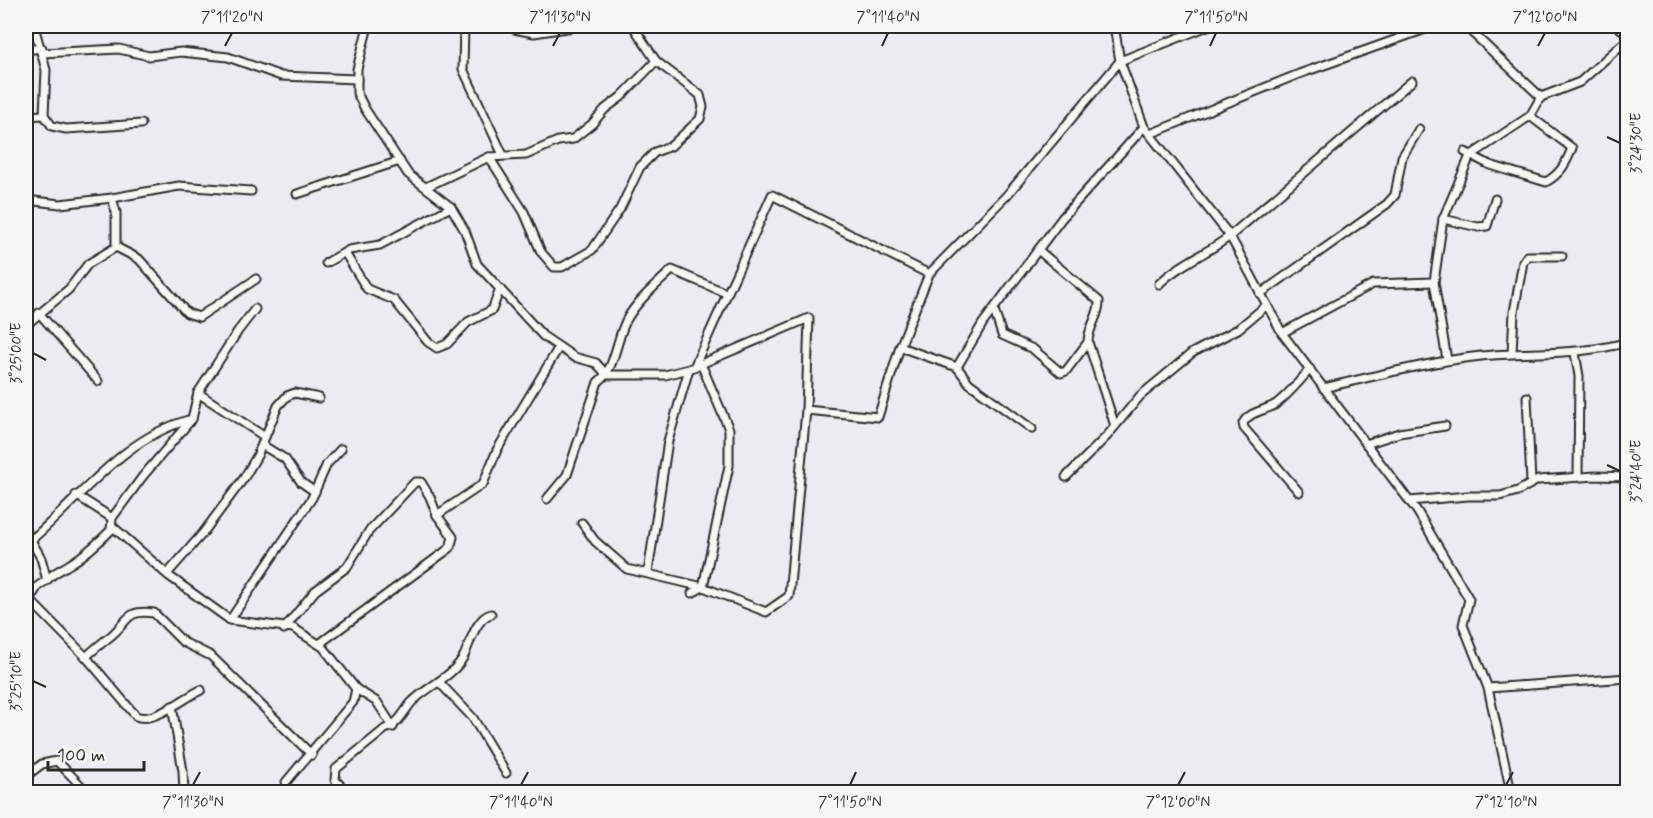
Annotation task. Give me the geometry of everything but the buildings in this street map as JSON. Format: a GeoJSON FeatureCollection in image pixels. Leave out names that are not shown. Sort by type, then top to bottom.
{"type":"FeatureCollection","features":[{"type":"Feature","properties":{"kind":"street"},"geometry":{"type":"LineString","coordinates":[[34,26],[42,51],[47,90],[44,115],[52,126],[66,129],[141,124]]}},
{"type":"Feature","properties":{"kind":"street"},"geometry":{"type":"LineString","coordinates":[[368,26],[357,79],[357,93],[365,109],[408,174],[451,207],[465,231],[477,264],[543,336],[574,357],[596,363],[607,375],[665,375],[695,366],[809,318],[806,410],[789,596],[766,612],[703,587],[648,572],[627,569],[595,541],[582,523]]}},
{"type":"Feature","properties":{"kind":"street"},"geometry":{"type":"LineString","coordinates":[[464,26],[463,69],[502,155]]}},
{"type":"Feature","properties":{"kind":"street"},"geometry":{"type":"LineString","coordinates":[[512,26],[514,29],[534,33],[580,26]]}},
{"type":"Feature","properties":{"kind":"street"},"geometry":{"type":"LineString","coordinates":[[489,157],[520,205],[537,247],[550,264],[562,267],[582,258],[592,250],[620,209],[640,167],[655,152],[671,146],[700,119],[703,107],[700,95],[656,61],[633,26]]}},
{"type":"Feature","properties":{"kind":"street"},"geometry":{"type":"LineString","coordinates":[[1114,26],[1120,62],[1144,127],[1230,236],[1282,333],[1409,501],[1469,599],[1463,625],[1488,688],[1511,792]]}},
{"type":"Feature","properties":{"kind":"street"},"geometry":{"type":"LineString","coordinates":[[806,410],[878,417],[900,347],[929,274],[1007,195],[1120,62],[1208,26]]}},
{"type":"Feature","properties":{"kind":"street"},"geometry":{"type":"LineString","coordinates":[[1150,134],[1299,74],[1434,26]]}},
{"type":"Feature","properties":{"kind":"street"},"geometry":{"type":"LineString","coordinates":[[1465,26],[1541,97]]}},
{"type":"Feature","properties":{"kind":"street"},"geometry":{"type":"LineString","coordinates":[[1617,26],[1628,34]]}},
{"type":"Feature","properties":{"kind":"street"},"geometry":{"type":"LineString","coordinates":[[1447,360],[1434,282],[1443,219],[1467,154],[1530,116],[1541,97],[1580,82],[1628,39]]}},
{"type":"Feature","properties":{"kind":"street"},"geometry":{"type":"LineString","coordinates":[[26,50],[119,49],[149,56],[181,52],[228,57],[281,76],[357,79]]}},
{"type":"Feature","properties":{"kind":"street"},"geometry":{"type":"LineString","coordinates":[[426,187],[489,157],[526,155],[580,135],[656,61]]}},
{"type":"Feature","properties":{"kind":"street"},"geometry":{"type":"LineString","coordinates":[[1159,284],[1230,236],[1412,81]]}},
{"type":"Feature","properties":{"kind":"street"},"geometry":{"type":"LineString","coordinates":[[26,116],[44,115]]}},
{"type":"Feature","properties":{"kind":"street"},"geometry":{"type":"LineString","coordinates":[[1467,154],[1546,182],[1557,176],[1567,163],[1572,148],[1530,116]]}},
{"type":"Feature","properties":{"kind":"street"},"geometry":{"type":"LineString","coordinates":[[957,367],[994,310],[1062,218],[1144,127]]}},
{"type":"Feature","properties":{"kind":"street"},"geometry":{"type":"LineString","coordinates":[[1260,294],[1387,204],[1395,195],[1402,157],[1419,129]]}},
{"type":"Feature","properties":{"kind":"street"},"geometry":{"type":"LineString","coordinates":[[297,194],[400,161]]}},
{"type":"Feature","properties":{"kind":"street"},"geometry":{"type":"LineString","coordinates":[[26,200],[60,204],[112,198],[166,187],[251,191]]}},
{"type":"Feature","properties":{"kind":"street"},"geometry":{"type":"LineString","coordinates":[[648,572],[668,441],[695,366],[772,195],[929,274]]}},
{"type":"Feature","properties":{"kind":"street"},"geometry":{"type":"LineString","coordinates":[[112,198],[117,212],[116,247]]}},
{"type":"Feature","properties":{"kind":"street"},"geometry":{"type":"LineString","coordinates":[[1443,219],[1478,227],[1487,226],[1495,199]]}},
{"type":"Feature","properties":{"kind":"street"},"geometry":{"type":"LineString","coordinates":[[326,264],[345,253],[381,245],[451,207]]}},
{"type":"Feature","properties":{"kind":"street"},"geometry":{"type":"LineString","coordinates":[[116,247],[139,259],[187,313],[193,316],[199,317],[225,297],[256,279]]}},
{"type":"Feature","properties":{"kind":"street"},"geometry":{"type":"LineString","coordinates":[[26,325],[69,289],[88,264],[116,247]]}},
{"type":"Feature","properties":{"kind":"street"},"geometry":{"type":"LineString","coordinates":[[1038,250],[1099,301],[1100,308],[1088,334],[1088,342],[1115,426]]}},
{"type":"Feature","properties":{"kind":"street"},"geometry":{"type":"LineString","coordinates":[[345,253],[367,289],[394,300],[428,342],[437,348],[447,344],[468,322],[492,310],[500,289]]}},
{"type":"Feature","properties":{"kind":"street"},"geometry":{"type":"LineString","coordinates":[[1512,353],[1514,312],[1523,262],[1527,256],[1562,256]]}},
{"type":"Feature","properties":{"kind":"street"},"geometry":{"type":"LineString","coordinates":[[547,499],[567,475],[598,382],[607,375],[619,335],[629,316],[672,270],[726,293]]}},
{"type":"Feature","properties":{"kind":"street"},"geometry":{"type":"LineString","coordinates":[[1282,333],[1373,284],[1434,282]]}},
{"type":"Feature","properties":{"kind":"street"},"geometry":{"type":"LineString","coordinates":[[1066,477],[1140,396],[1178,364],[1238,329],[1267,305]]}},
{"type":"Feature","properties":{"kind":"street"},"geometry":{"type":"LineString","coordinates":[[201,690],[152,716],[136,716],[86,657],[28,602],[38,586],[94,547],[112,526],[112,518],[142,477],[192,419],[198,393],[255,309]]}},
{"type":"Feature","properties":{"kind":"street"},"geometry":{"type":"LineString","coordinates":[[994,310],[1002,335],[1033,349],[1061,373],[1066,371],[1088,342]]}},
{"type":"Feature","properties":{"kind":"street"},"geometry":{"type":"LineString","coordinates":[[39,313],[98,381]]}},
{"type":"Feature","properties":{"kind":"street"},"geometry":{"type":"LineString","coordinates":[[1323,388],[1447,360],[1512,353],[1575,353],[1628,342]]}},
{"type":"Feature","properties":{"kind":"street"},"geometry":{"type":"LineString","coordinates":[[437,515],[483,484],[496,450],[559,347]]}},
{"type":"Feature","properties":{"kind":"street"},"geometry":{"type":"LineString","coordinates":[[900,347],[957,367],[969,383],[1032,429]]}},
{"type":"Feature","properties":{"kind":"street"},"geometry":{"type":"LineString","coordinates":[[1575,353],[1579,376],[1578,477]]}},
{"type":"Feature","properties":{"kind":"street"},"geometry":{"type":"LineString","coordinates":[[692,593],[703,587],[729,466],[729,429],[695,366]]}},
{"type":"Feature","properties":{"kind":"street"},"geometry":{"type":"LineString","coordinates":[[1299,492],[1244,428],[1243,423],[1249,416],[1286,397],[1310,369]]}},
{"type":"Feature","properties":{"kind":"street"},"geometry":{"type":"LineString","coordinates":[[198,393],[285,459],[301,482],[315,492]]}},
{"type":"Feature","properties":{"kind":"street"},"geometry":{"type":"LineString","coordinates":[[168,573],[203,533],[244,478],[278,406],[287,396],[295,393],[319,399]]}},
{"type":"Feature","properties":{"kind":"street"},"geometry":{"type":"LineString","coordinates":[[1527,398],[1531,482]]}},
{"type":"Feature","properties":{"kind":"street"},"geometry":{"type":"LineString","coordinates":[[30,540],[58,517],[76,495],[141,441],[172,424],[192,419]]}},
{"type":"Feature","properties":{"kind":"street"},"geometry":{"type":"LineString","coordinates":[[1366,444],[1399,433],[1445,426]]}},
{"type":"Feature","properties":{"kind":"street"},"geometry":{"type":"LineString","coordinates":[[230,620],[315,492],[327,464],[341,449]]}},
{"type":"Feature","properties":{"kind":"street"},"geometry":{"type":"LineString","coordinates":[[1409,501],[1500,496],[1518,491],[1531,482],[1578,477],[1628,477]]}},
{"type":"Feature","properties":{"kind":"street"},"geometry":{"type":"LineString","coordinates":[[284,629],[315,591],[347,567],[369,531],[415,482],[423,484],[437,515],[453,537],[450,548],[319,644]]}},
{"type":"Feature","properties":{"kind":"street"},"geometry":{"type":"LineString","coordinates":[[76,495],[112,518]]}},
{"type":"Feature","properties":{"kind":"street"},"geometry":{"type":"LineString","coordinates":[[112,526],[168,573],[230,620],[284,629],[293,628],[319,644],[356,688],[377,702],[393,726]]}},
{"type":"Feature","properties":{"kind":"street"},"geometry":{"type":"LineString","coordinates":[[26,531],[41,558],[47,580]]}},
{"type":"Feature","properties":{"kind":"street"},"geometry":{"type":"LineString","coordinates":[[86,657],[118,628],[127,616],[132,613],[154,613],[183,642],[211,656],[312,755]]}},
{"type":"Feature","properties":{"kind":"street"},"geometry":{"type":"LineString","coordinates":[[346,792],[335,780],[336,769],[385,729],[393,726],[413,701],[458,665],[481,621],[491,614]]}},
{"type":"Feature","properties":{"kind":"street"},"geometry":{"type":"LineString","coordinates":[[1488,688],[1628,678]]}},
{"type":"Feature","properties":{"kind":"street"},"geometry":{"type":"LineString","coordinates":[[439,682],[473,718],[506,773]]}},
{"type":"Feature","properties":{"kind":"street"},"geometry":{"type":"LineString","coordinates":[[286,782],[312,755],[353,702],[356,688]]}},
{"type":"Feature","properties":{"kind":"street"},"geometry":{"type":"LineString","coordinates":[[172,706],[183,771],[189,792]]}},
{"type":"Feature","properties":{"kind":"street"},"geometry":{"type":"LineString","coordinates":[[26,776],[42,764],[57,761],[87,792]]}},
{"type":"Feature","properties":{"kind":"street"},"geometry":{"type":"LineString","coordinates":[[183,771],[184,792]]}}]}
